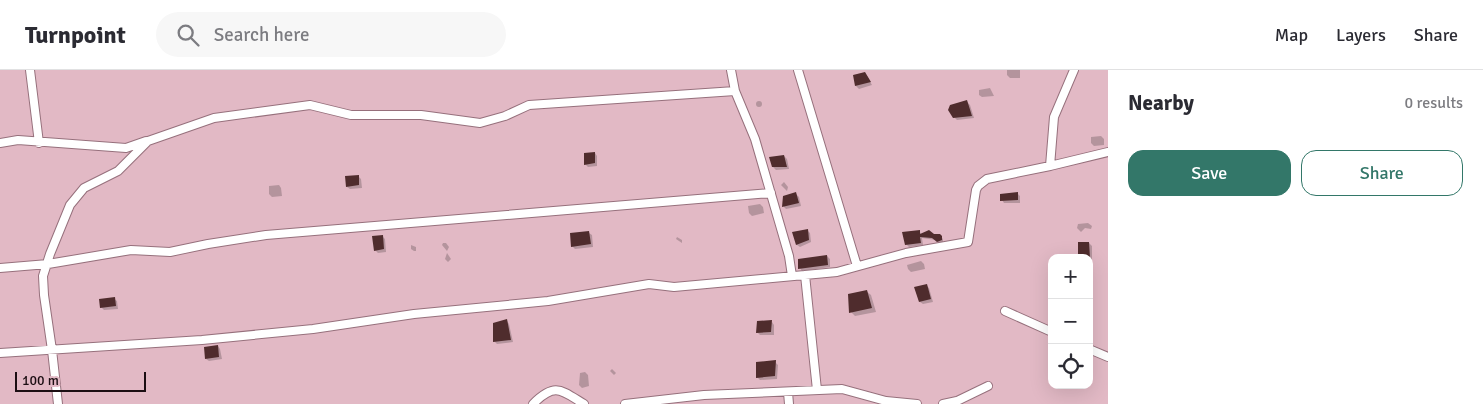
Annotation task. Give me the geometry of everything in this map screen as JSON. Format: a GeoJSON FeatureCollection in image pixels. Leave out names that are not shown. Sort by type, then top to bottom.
{"type":"FeatureCollection","features":[{"type":"Feature","properties":{"kind":"street"},"geometry":{"type":"LineString","coordinates":[[30,70],[39,143]]}},
{"type":"Feature","properties":{"kind":"street"},"geometry":{"type":"LineString","coordinates":[[731,70],[735,91],[755,139],[771,193],[789,256],[792,276]]}},
{"type":"Feature","properties":{"kind":"street"},"geometry":{"type":"LineString","coordinates":[[798,70],[857,266]]}},
{"type":"Feature","properties":{"kind":"street"},"geometry":{"type":"LineString","coordinates":[[1050,166],[1054,117],[1074,70]]}},
{"type":"Feature","properties":{"kind":"street"},"geometry":{"type":"LineString","coordinates":[[0,143],[18,140],[126,148],[214,118],[310,105],[351,115],[420,115],[480,122],[505,116],[529,105],[735,91]]}},
{"type":"Feature","properties":{"kind":"street"},"geometry":{"type":"LineString","coordinates":[[58,404],[43,276],[70,205],[84,188],[118,171],[148,141]]}},
{"type":"Feature","properties":{"kind":"street"},"geometry":{"type":"LineString","coordinates":[[0,353],[202,340],[313,329],[414,314],[548,301],[649,284],[674,287],[837,272],[906,253],[968,242],[976,190],[982,182],[987,179],[1108,152]]}},
{"type":"Feature","properties":{"kind":"street"},"geometry":{"type":"LineString","coordinates":[[0,268],[48,264],[131,250],[170,252],[266,235],[771,193]]}},
{"type":"Feature","properties":{"kind":"street"},"geometry":{"type":"LineString","coordinates":[[805,274],[817,390]]}},
{"type":"Feature","properties":{"kind":"street"},"geometry":{"type":"LineString","coordinates":[[1005,311],[1048,330]]}},
{"type":"Feature","properties":{"kind":"street"},"geometry":{"type":"LineString","coordinates":[[1093,351],[1108,357]]}},
{"type":"Feature","properties":{"kind":"street"},"geometry":{"type":"LineString","coordinates":[[943,404],[957,401],[988,386]]}},
{"type":"Feature","properties":{"kind":"street"},"geometry":{"type":"LineString","coordinates":[[625,404],[704,395],[842,388],[886,401],[917,404]]}},
{"type":"Feature","properties":{"kind":"street"},"geometry":{"type":"LineString","coordinates":[[533,404],[541,396],[553,390],[563,391],[584,404]]}},
{"type":"Feature","properties":{"kind":"street"},"geometry":{"type":"LineString","coordinates":[[788,392],[789,404]]}},
{"type":"Feature","properties":{"kind":"building"},"geometry":{"type":"Polygon","coordinates":[[[865,72],[871,82],[855,86],[853,75],[865,72]]]}},
{"type":"Feature","properties":{"kind":"building"},"geometry":{"type":"Polygon","coordinates":[[[967,100],[972,116],[953,118],[948,110],[950,105],[967,100]]]}},
{"type":"Feature","properties":{"kind":"building"},"geometry":{"type":"Polygon","coordinates":[[[595,152],[595,163],[584,165],[584,153],[595,152]]]}},
{"type":"Feature","properties":{"kind":"building"},"geometry":{"type":"Polygon","coordinates":[[[784,155],[787,167],[772,167],[769,157],[784,155]]]}},
{"type":"Feature","properties":{"kind":"building"},"geometry":{"type":"Polygon","coordinates":[[[359,175],[359,185],[346,187],[345,176],[359,175]]]}},
{"type":"Feature","properties":{"kind":"building"},"geometry":{"type":"Polygon","coordinates":[[[796,192],[799,203],[782,207],[783,196],[796,192]]]}},
{"type":"Feature","properties":{"kind":"building"},"geometry":{"type":"Polygon","coordinates":[[[1018,192],[1018,200],[1000,201],[1000,194],[1018,192]]]}},
{"type":"Feature","properties":{"kind":"building"},"geometry":{"type":"Polygon","coordinates":[[[808,229],[809,240],[796,245],[792,232],[808,229]]]}},
{"type":"Feature","properties":{"kind":"building"},"geometry":{"type":"Polygon","coordinates":[[[920,230],[920,234],[929,230],[934,234],[940,234],[942,240],[937,242],[932,238],[920,237],[921,243],[905,245],[902,232],[920,230]]]}},
{"type":"Feature","properties":{"kind":"building"},"geometry":{"type":"Polygon","coordinates":[[[589,231],[591,244],[571,247],[570,233],[589,231]]]}},
{"type":"Feature","properties":{"kind":"building"},"geometry":{"type":"Polygon","coordinates":[[[383,235],[384,249],[374,251],[372,236],[383,235]]]}},
{"type":"Feature","properties":{"kind":"building"},"geometry":{"type":"Polygon","coordinates":[[[1078,242],[1089,242],[1090,254],[1078,254],[1078,242]]]}},
{"type":"Feature","properties":{"kind":"building"},"geometry":{"type":"Polygon","coordinates":[[[827,255],[828,265],[798,269],[798,259],[827,255]]]}},
{"type":"Feature","properties":{"kind":"building"},"geometry":{"type":"Polygon","coordinates":[[[927,284],[931,299],[919,302],[914,287],[927,284]]]}},
{"type":"Feature","properties":{"kind":"building"},"geometry":{"type":"Polygon","coordinates":[[[867,290],[872,308],[849,313],[848,294],[867,290]]]}},
{"type":"Feature","properties":{"kind":"building"},"geometry":{"type":"Polygon","coordinates":[[[115,297],[116,306],[100,308],[99,299],[115,297]]]}},
{"type":"Feature","properties":{"kind":"building"},"geometry":{"type":"Polygon","coordinates":[[[507,319],[511,340],[493,342],[493,323],[507,319]]]}},
{"type":"Feature","properties":{"kind":"building"},"geometry":{"type":"Polygon","coordinates":[[[772,320],[771,332],[756,333],[757,321],[772,320]]]}},
{"type":"Feature","properties":{"kind":"building"},"geometry":{"type":"Polygon","coordinates":[[[218,345],[219,357],[205,359],[204,347],[218,345]]]}},
{"type":"Feature","properties":{"kind":"building"},"geometry":{"type":"Polygon","coordinates":[[[776,360],[775,376],[756,378],[756,362],[776,360]]]}}]}
